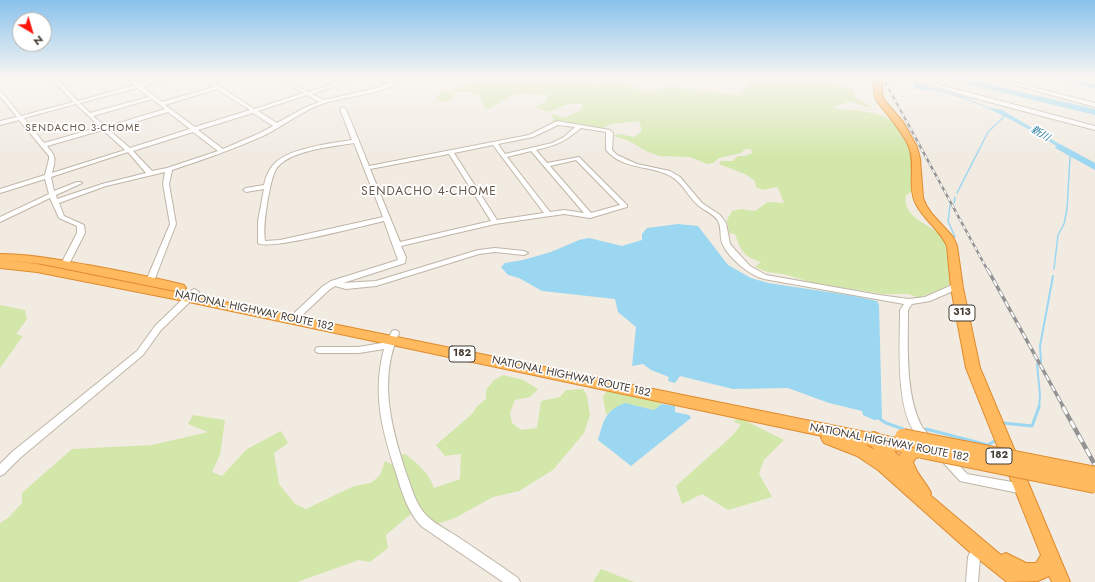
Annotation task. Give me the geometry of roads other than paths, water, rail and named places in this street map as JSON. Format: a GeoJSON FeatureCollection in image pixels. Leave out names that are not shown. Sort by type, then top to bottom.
{"type":"FeatureCollection","features":[{"type":"Feature","properties":{"kind":"highway","name":"313"},"geometry":{"type":"LineString","coordinates":[[884,105],[900,124],[913,147],[916,158],[918,198],[921,205],[928,216],[949,238],[952,246],[957,288],[973,368],[1061,582]]}},
{"type":"Feature","properties":{"kind":"highway","name":"NATIONAL HIGHWAY ROUTE 182"},"geometry":{"type":"LineString","coordinates":[[0,257],[12,257],[65,264],[150,281],[192,295]]}},
{"type":"Feature","properties":{"kind":"highway","name":"NATIONAL HIGHWAY ROUTE 182"},"geometry":{"type":"LineString","coordinates":[[0,264],[37,268],[192,295],[765,418],[873,436],[903,437],[1095,475]]}},
{"type":"Feature","properties":{"kind":"highway","name":"NATIONAL HIGHWAY ROUTE 182"},"geometry":{"type":"LineString","coordinates":[[392,339],[873,436],[922,450],[1095,485]]}},
{"type":"Feature","properties":{"kind":"highway"},"geometry":{"type":"LineString","coordinates":[[765,418],[787,428],[841,442],[863,451],[884,464],[985,554],[1022,582]]}},
{"type":"Feature","properties":{"kind":"highway"},"geometry":{"type":"LineString","coordinates":[[873,436],[932,507]]}},
{"type":"Feature","properties":{"kind":"highway"},"geometry":{"type":"LineString","coordinates":[[922,450],[911,453],[905,460],[907,470],[932,507]]}},
{"type":"Feature","properties":{"kind":"highway"},"geometry":{"type":"LineString","coordinates":[[985,554],[1019,570],[1034,573],[1043,571],[1048,564],[1050,555]]}},
{"type":"Feature","properties":{"kind":"highway"},"geometry":{"type":"LineString","coordinates":[[985,554],[1008,582]]}},
{"type":"Feature","properties":{"kind":"street"},"geometry":{"type":"LineString","coordinates":[[10,105],[52,156],[53,160],[48,176],[48,187],[53,194],[61,217],[81,225],[81,233],[65,264]]}},
{"type":"Feature","properties":{"kind":"street"},"geometry":{"type":"LineString","coordinates":[[0,123],[70,105]]}},
{"type":"Feature","properties":{"kind":"street"},"geometry":{"type":"LineString","coordinates":[[80,105],[129,150],[151,174]]}},
{"type":"Feature","properties":{"kind":"street"},"geometry":{"type":"LineString","coordinates":[[89,115],[124,105]]}},
{"type":"Feature","properties":{"kind":"street"},"geometry":{"type":"LineString","coordinates":[[164,105],[196,129],[222,151]]}},
{"type":"Feature","properties":{"kind":"street"},"geometry":{"type":"LineString","coordinates":[[246,105],[277,126]]}},
{"type":"Feature","properties":{"kind":"street"},"geometry":{"type":"LineString","coordinates":[[0,191],[270,105]]}},
{"type":"Feature","properties":{"kind":"street"},"geometry":{"type":"LineString","coordinates":[[56,202],[104,185],[170,169],[222,151],[246,142],[317,105]]}},
{"type":"Feature","properties":{"kind":"street"},"geometry":{"type":"LineString","coordinates":[[1007,105],[1095,128]]}},
{"type":"Feature","properties":{"kind":"street"},"geometry":{"type":"LineString","coordinates":[[295,316],[326,288],[334,283],[402,261],[397,244],[343,109]]}},
{"type":"Feature","properties":{"kind":"street"},"geometry":{"type":"LineString","coordinates":[[43,146],[170,110]]}},
{"type":"Feature","properties":{"kind":"street"},"geometry":{"type":"LineString","coordinates":[[366,168],[536,135],[555,124],[608,131],[610,133],[609,150],[615,156],[641,167],[668,172],[678,178],[700,204],[718,216],[723,224],[726,244],[747,268],[764,277],[909,302],[927,299],[952,288],[957,288]]}},
{"type":"Feature","properties":{"kind":"street"},"geometry":{"type":"LineString","coordinates":[[503,156],[554,144],[566,138],[579,127]]}},
{"type":"Feature","properties":{"kind":"street"},"geometry":{"type":"LineString","coordinates":[[355,141],[295,152],[276,164],[273,168],[268,186],[260,231],[262,244],[280,242],[386,218]]}},
{"type":"Feature","properties":{"kind":"street"},"geometry":{"type":"LineString","coordinates":[[494,144],[548,214]]}},
{"type":"Feature","properties":{"kind":"street"},"geometry":{"type":"LineString","coordinates":[[532,149],[590,216]]}},
{"type":"Feature","properties":{"kind":"street"},"geometry":{"type":"LineString","coordinates":[[450,151],[495,222]]}},
{"type":"Feature","properties":{"kind":"street"},"geometry":{"type":"LineString","coordinates":[[397,244],[495,222],[564,212],[590,216],[625,206],[577,158],[546,165]]}},
{"type":"Feature","properties":{"kind":"street"},"geometry":{"type":"LineString","coordinates":[[150,281],[173,224],[166,184],[170,169]]}},
{"type":"Feature","properties":{"kind":"street"},"geometry":{"type":"LineString","coordinates":[[0,220],[53,194],[79,184]]}},
{"type":"Feature","properties":{"kind":"street"},"geometry":{"type":"LineString","coordinates":[[246,190],[268,186]]}},
{"type":"Feature","properties":{"kind":"street"},"geometry":{"type":"LineString","coordinates":[[334,283],[346,286],[376,283],[478,252],[495,250],[524,253]]}},
{"type":"Feature","properties":{"kind":"street"},"geometry":{"type":"LineString","coordinates":[[0,471],[16,455],[140,353],[158,328],[192,295]]}},
{"type":"Feature","properties":{"kind":"street"},"geometry":{"type":"LineString","coordinates":[[909,302],[904,310],[904,354],[907,401],[917,429],[964,478],[1023,490]]}},
{"type":"Feature","properties":{"kind":"street"},"geometry":{"type":"LineString","coordinates":[[319,350],[359,350],[392,339]]}},
{"type":"Feature","properties":{"kind":"street"},"geometry":{"type":"LineString","coordinates":[[392,339],[384,374],[382,406],[391,444],[415,512],[425,522],[514,582]]}},
{"type":"Feature","properties":{"kind":"street"},"geometry":{"type":"LineString","coordinates":[[972,582],[974,557],[985,554]]}},
{"type":"Feature","properties":{"kind":"water"},"geometry":{"type":"Polygon","coordinates":[[[980,105],[1002,110],[1078,155],[1072,155],[1015,122],[980,105]]]}},
{"type":"Feature","properties":{"kind":"water"},"geometry":{"type":"Polygon","coordinates":[[[678,224],[698,226],[728,265],[751,278],[768,283],[855,296],[877,301],[879,305],[882,419],[874,420],[863,415],[862,411],[829,403],[788,388],[733,389],[680,376],[675,383],[668,381],[669,377],[651,370],[643,364],[632,366],[636,327],[618,312],[615,299],[542,291],[519,278],[508,275],[501,267],[505,263],[523,260],[551,252],[579,240],[589,238],[622,246],[642,240],[642,234],[647,228],[678,224]]]}},
{"type":"Feature","properties":{"kind":"water"},"geometry":{"type":"Polygon","coordinates":[[[625,403],[654,410],[662,404],[675,406],[675,412],[689,415],[691,418],[631,466],[598,440],[606,417],[613,409],[625,403]]]}},
{"type":"Feature","properties":{"kind":"waterway"},"geometry":{"type":"LineString","coordinates":[[1066,105],[1095,112]]}},
{"type":"Feature","properties":{"kind":"waterway"},"geometry":{"type":"LineString","coordinates":[[957,193],[988,132],[1006,115]]}},
{"type":"Feature","properties":{"kind":"waterway","name":"新川"},"geometry":{"type":"LineString","coordinates":[[1060,147],[1095,167]]}},
{"type":"Feature","properties":{"kind":"waterway"},"geometry":{"type":"LineString","coordinates":[[1054,269],[1058,235],[1064,224],[1067,209],[1070,157],[1075,155]]}},
{"type":"Feature","properties":{"kind":"waterway"},"geometry":{"type":"LineString","coordinates":[[954,203],[955,197]]}},
{"type":"Feature","properties":{"kind":"waterway"},"geometry":{"type":"LineString","coordinates":[[950,205],[948,221],[955,237]]}},
{"type":"Feature","properties":{"kind":"waterway"},"geometry":{"type":"LineString","coordinates":[[1041,362],[1040,346],[1053,276]]}},
{"type":"Feature","properties":{"kind":"waterway"},"geometry":{"type":"LineString","coordinates":[[1037,364],[1040,395],[1039,408]]}},
{"type":"Feature","properties":{"kind":"waterway"},"geometry":{"type":"LineString","coordinates":[[1003,423],[1032,426],[1039,407]]}},
{"type":"Feature","properties":{"kind":"waterway"},"geometry":{"type":"LineString","coordinates":[[880,419],[886,423],[903,429]]}},
{"type":"Feature","properties":{"kind":"waterway"},"geometry":{"type":"LineString","coordinates":[[926,429],[988,445],[996,440]]}},
{"type":"Feature","properties":{"kind":"railway"},"geometry":{"type":"LineString","coordinates":[[898,105],[988,271]]}},
{"type":"Feature","properties":{"kind":"railway"},"geometry":{"type":"LineString","coordinates":[[988,270],[1064,408]]}},
{"type":"Feature","properties":{"kind":"railway"},"geometry":{"type":"LineString","coordinates":[[1063,407],[1095,465]]}},
{"type":"Feature","properties":{"kind":"district","name":"SENDACHO 3-CHOME"},"geometry":{"type":"Point","coordinates":[83,129]}},
{"type":"Feature","properties":{"kind":"district","name":"SENDACHO 4-CHOME"},"geometry":{"type":"Point","coordinates":[429,192]}}]}
